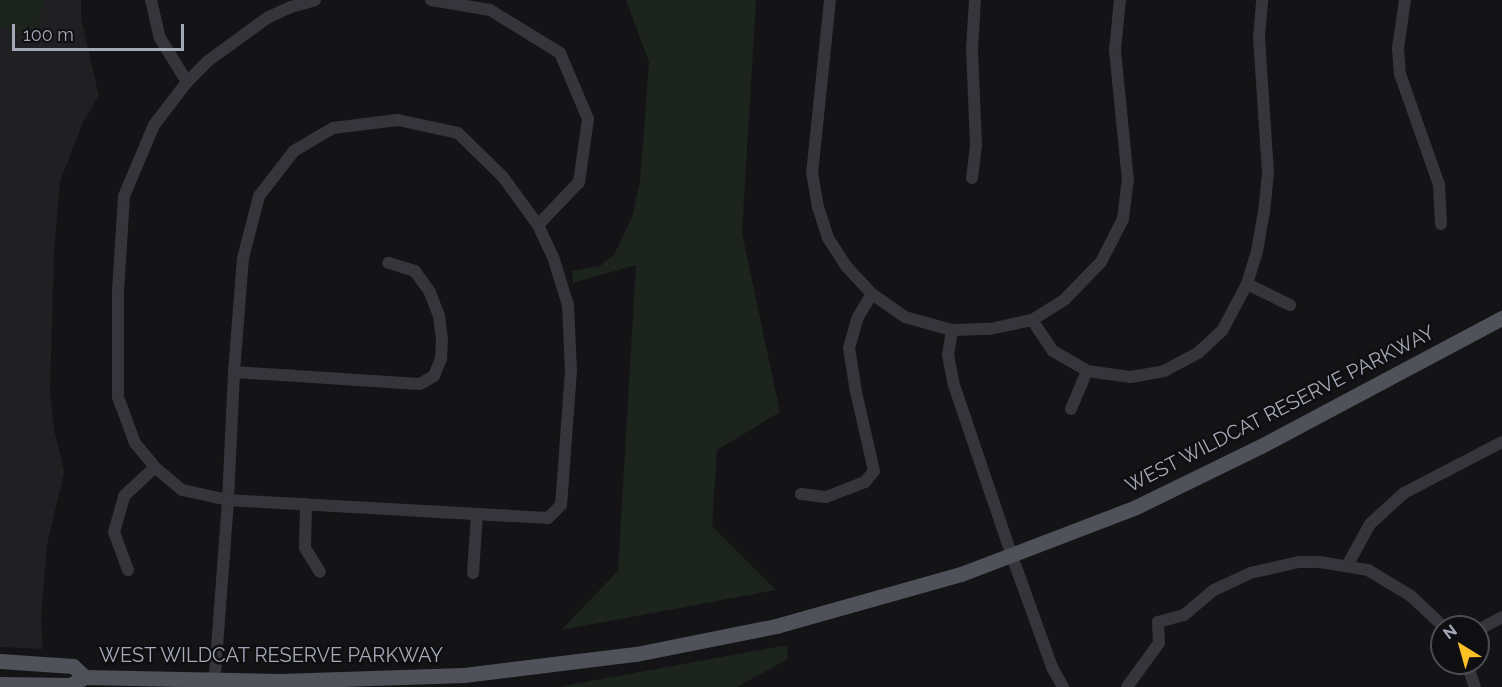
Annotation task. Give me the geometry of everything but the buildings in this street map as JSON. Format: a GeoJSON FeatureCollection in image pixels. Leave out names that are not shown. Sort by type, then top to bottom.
{"type":"FeatureCollection","features":[{"type":"Feature","properties":{"kind":"main road","name":"WEST WILDCAT RESERVE PARKWAY"},"geometry":{"type":"LineString","coordinates":[[0,684],[70,685],[85,677],[214,684],[464,675],[626,656],[726,638],[898,594],[1012,556],[1136,507],[1223,466],[1502,318]]}},
{"type":"Feature","properties":{"kind":"main road","name":"WEST WILDCAT RESERVE PARKWAY"},"geometry":{"type":"LineString","coordinates":[[0,662],[74,666],[85,677]]}},
{"type":"Feature","properties":{"kind":"street"},"geometry":{"type":"LineString","coordinates":[[151,0],[160,38],[187,82]]}},
{"type":"Feature","properties":{"kind":"street"},"geometry":{"type":"LineString","coordinates":[[214,684],[228,500],[234,372],[243,258],[259,196],[294,151],[333,128],[398,120],[458,133],[503,177],[538,225],[554,260],[568,305],[571,370],[561,506],[548,518],[228,500],[182,490],[155,467],[135,443],[118,398],[118,290],[124,196],[154,125],[187,82],[234,41],[290,3],[315,0]]}},
{"type":"Feature","properties":{"kind":"street"},"geometry":{"type":"LineString","coordinates":[[431,0],[490,10],[560,53],[588,119],[579,182],[538,225]]}},
{"type":"Feature","properties":{"kind":"street"},"geometry":{"type":"LineString","coordinates":[[830,0],[812,173],[818,207],[828,238],[846,266],[872,294],[905,317],[952,330],[990,329],[1032,320],[1065,299],[1101,262],[1124,219],[1128,181],[1115,50],[1120,0]]}},
{"type":"Feature","properties":{"kind":"street"},"geometry":{"type":"LineString","coordinates":[[972,178],[976,145],[972,48],[975,0]]}},
{"type":"Feature","properties":{"kind":"street"},"geometry":{"type":"LineString","coordinates":[[1032,320],[1053,351],[1087,371],[1131,377],[1164,371],[1198,353],[1222,331],[1247,284],[1257,251],[1268,173],[1259,37],[1262,0]]}},
{"type":"Feature","properties":{"kind":"street"},"geometry":{"type":"LineString","coordinates":[[1405,0],[1398,48],[1400,74],[1438,185],[1441,224]]}},
{"type":"Feature","properties":{"kind":"street"},"geometry":{"type":"LineString","coordinates":[[234,372],[420,384],[434,376],[441,358],[442,340],[439,316],[430,292],[415,271],[388,263]]}},
{"type":"Feature","properties":{"kind":"street"},"geometry":{"type":"LineString","coordinates":[[1247,284],[1290,305]]}},
{"type":"Feature","properties":{"kind":"street"},"geometry":{"type":"LineString","coordinates":[[801,494],[826,497],[865,482],[874,471],[855,392],[849,348],[858,317],[872,294]]}},
{"type":"Feature","properties":{"kind":"street"},"geometry":{"type":"LineString","coordinates":[[952,330],[948,355],[954,385],[1012,556],[1053,667],[1063,687]]}},
{"type":"Feature","properties":{"kind":"street"},"geometry":{"type":"LineString","coordinates":[[1071,409],[1087,371]]}},
{"type":"Feature","properties":{"kind":"street"},"geometry":{"type":"LineString","coordinates":[[1347,566],[1370,524],[1404,493],[1502,442]]}},
{"type":"Feature","properties":{"kind":"street"},"geometry":{"type":"LineString","coordinates":[[128,570],[114,532],[124,496],[155,467]]}},
{"type":"Feature","properties":{"kind":"street"},"geometry":{"type":"LineString","coordinates":[[306,504],[304,548],[320,572]]}},
{"type":"Feature","properties":{"kind":"street"},"geometry":{"type":"LineString","coordinates":[[473,573],[477,514]]}},
{"type":"Feature","properties":{"kind":"street"},"geometry":{"type":"LineString","coordinates":[[1127,687],[1159,643],[1158,622],[1184,615],[1214,590],[1250,573],[1299,562],[1320,562],[1368,570],[1411,596],[1431,615]]}},
{"type":"Feature","properties":{"kind":"shaded area"},"geometry":{"type":"Polygon","coordinates":[[[0,0],[81,0],[81,18],[99,96],[83,122],[60,182],[54,252],[50,393],[54,429],[64,472],[47,545],[41,618],[43,649],[0,647],[0,0]]]}},
{"type":"Feature","properties":{"kind":"shaded area"},"geometry":{"type":"Polygon","coordinates":[[[0,0],[45,0],[39,26],[21,36],[0,26],[0,0]]]}},
{"type":"Feature","properties":{"kind":"shaded area"},"geometry":{"type":"Polygon","coordinates":[[[626,0],[756,0],[742,233],[780,412],[717,450],[712,526],[776,590],[561,630],[618,571],[636,265],[573,283],[572,271],[600,266],[614,255],[632,217],[640,182],[649,62],[626,0]]]}},
{"type":"Feature","properties":{"kind":"shaded area"},"geometry":{"type":"Polygon","coordinates":[[[787,645],[788,659],[737,687],[558,687],[787,645]]]}}]}
